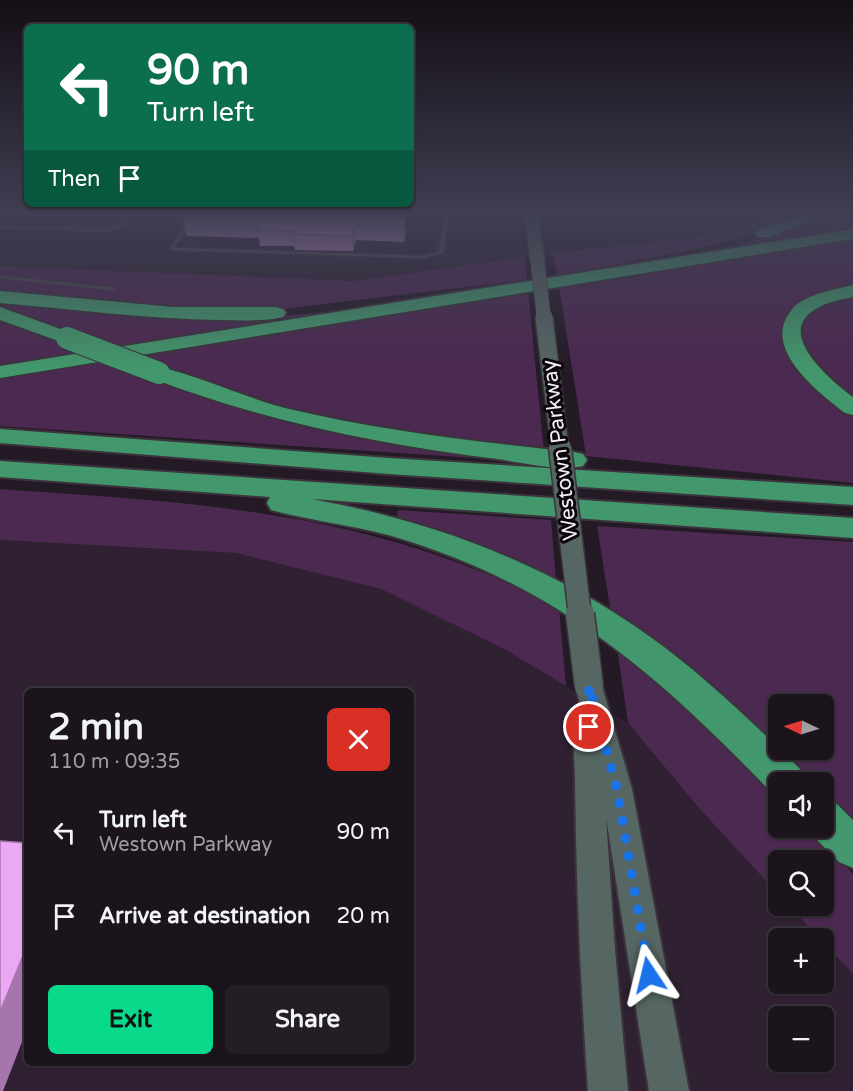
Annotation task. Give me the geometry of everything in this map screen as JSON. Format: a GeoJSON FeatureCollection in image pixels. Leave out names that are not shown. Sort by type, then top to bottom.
{"type":"FeatureCollection","features":[{"type":"Feature","properties":{"kind":"highway"},"geometry":{"type":"LineString","coordinates":[[601,275],[630,266]]}},
{"type":"Feature","properties":{"kind":"highway"},"geometry":{"type":"LineString","coordinates":[[0,372],[657,266]]}},
{"type":"Feature","properties":{"kind":"highway"},"geometry":{"type":"LineString","coordinates":[[0,297],[188,312],[262,314],[564,281]]}},
{"type":"Feature","properties":{"kind":"highway"},"geometry":{"type":"LineString","coordinates":[[853,291],[816,299],[802,308],[793,319],[790,333],[798,356],[806,367],[828,390],[853,408]]}},
{"type":"Feature","properties":{"kind":"highway"},"geometry":{"type":"LineString","coordinates":[[0,313],[159,373],[274,412],[374,434],[471,448],[853,494]]}},
{"type":"Feature","properties":{"kind":"highway"},"geometry":{"type":"LineString","coordinates":[[0,436],[377,465],[853,494]]}},
{"type":"Feature","properties":{"kind":"highway"},"geometry":{"type":"LineString","coordinates":[[0,469],[853,528]]}},
{"type":"Feature","properties":{"kind":"highway"},"geometry":{"type":"LineString","coordinates":[[82,475],[247,497],[341,515],[438,540],[515,571],[585,609],[638,646],[694,691],[777,772]]}},
{"type":"Feature","properties":{"kind":"highway"},"geometry":{"type":"LineString","coordinates":[[834,829],[853,848]]}},
{"type":"Feature","properties":{"kind":"street","name":"Westown Parkway"},"geometry":{"type":"LineString","coordinates":[[538,266],[589,686],[589,809],[594,912],[608,1091]]}},
{"type":"Feature","properties":{"kind":"street","name":"Westown Parkway"},"geometry":{"type":"LineString","coordinates":[[589,686],[617,789],[669,1091]]}},
{"type":"Feature","properties":{"kind":"shaded area"},"geometry":{"type":"Polygon","coordinates":[[[0,266],[461,266],[354,281],[0,266]]]}},
{"type":"Feature","properties":{"kind":"shaded area"},"geometry":{"type":"Polygon","coordinates":[[[0,266],[354,281],[461,266],[526,266],[527,280],[281,309],[213,310],[0,294],[0,266]]]}},
{"type":"Feature","properties":{"kind":"shaded area"},"geometry":{"type":"Polygon","coordinates":[[[555,266],[608,266],[557,275],[555,266]]]}},
{"type":"Feature","properties":{"kind":"shaded area"},"geometry":{"type":"Polygon","coordinates":[[[682,266],[853,266],[853,288],[792,310],[783,328],[853,413],[853,483],[586,456],[559,286],[682,266]]]}},
{"type":"Feature","properties":{"kind":"shaded area"},"geometry":{"type":"Polygon","coordinates":[[[528,291],[544,452],[297,414],[133,358],[528,291]]]}},
{"type":"Feature","properties":{"kind":"shaded area"},"geometry":{"type":"Polygon","coordinates":[[[853,295],[853,402],[819,373],[799,339],[801,320],[813,307],[853,295]]]}},
{"type":"Feature","properties":{"kind":"shaded area"},"geometry":{"type":"Polygon","coordinates":[[[0,301],[267,317],[328,312],[329,314],[111,349],[0,308],[0,301]]]}},
{"type":"Feature","properties":{"kind":"shaded area"},"geometry":{"type":"Polygon","coordinates":[[[0,319],[92,353],[0,366],[0,319]]]}},
{"type":"Feature","properties":{"kind":"shaded area"},"geometry":{"type":"Polygon","coordinates":[[[111,360],[182,387],[475,451],[474,458],[0,426],[0,377],[111,360]]]}},
{"type":"Feature","properties":{"kind":"shaded area"},"geometry":{"type":"Polygon","coordinates":[[[0,489],[217,507],[356,532],[424,551],[492,576],[559,609],[566,686],[504,649],[381,589],[236,553],[0,540],[0,489]]]}},
{"type":"Feature","properties":{"kind":"shaded area"},"geometry":{"type":"Polygon","coordinates":[[[398,510],[551,520],[556,580],[478,545],[397,517],[398,510]]]}},
{"type":"Feature","properties":{"kind":"shaded area"},"geometry":{"type":"Polygon","coordinates":[[[597,526],[853,542],[853,825],[834,806],[834,772],[799,772],[787,760],[834,760],[834,694],[768,694],[768,741],[611,614],[597,526]]]}},
{"type":"Feature","properties":{"kind":"shaded area"},"geometry":{"type":"Polygon","coordinates":[[[0,540],[236,553],[381,589],[504,649],[628,723],[699,808],[768,883],[768,916],[798,916],[810,928],[768,928],[768,994],[834,994],[834,954],[853,974],[853,1091],[0,1091],[0,540]]]}},
{"type":"Feature","properties":{"kind":"shaded area"},"geometry":{"type":"Polygon","coordinates":[[[617,647],[734,750],[768,786],[768,838],[819,838],[830,850],[768,850],[768,883],[699,808],[628,723],[617,647]]]}},
{"type":"Feature","properties":{"kind":"shaded area"},"geometry":{"type":"Polygon","coordinates":[[[834,854],[853,874],[853,974],[834,954],[834,928],[810,928],[798,916],[834,916],[834,854]]]}},
{"type":"Feature","properties":{"kind":"building"},"geometry":{"type":"Polygon","coordinates":[[[0,841],[24,843],[24,953],[0,1012],[0,841]]]}},
{"type":"Feature","properties":{"kind":"waterway"},"geometry":{"type":"LineString","coordinates":[[0,277],[113,289]]}},
{"type":"Feature","properties":{"kind":"route"},"geometry":{"type":"LineString","coordinates":[[589,727],[589,686],[617,789],[649,975]]}}]}
